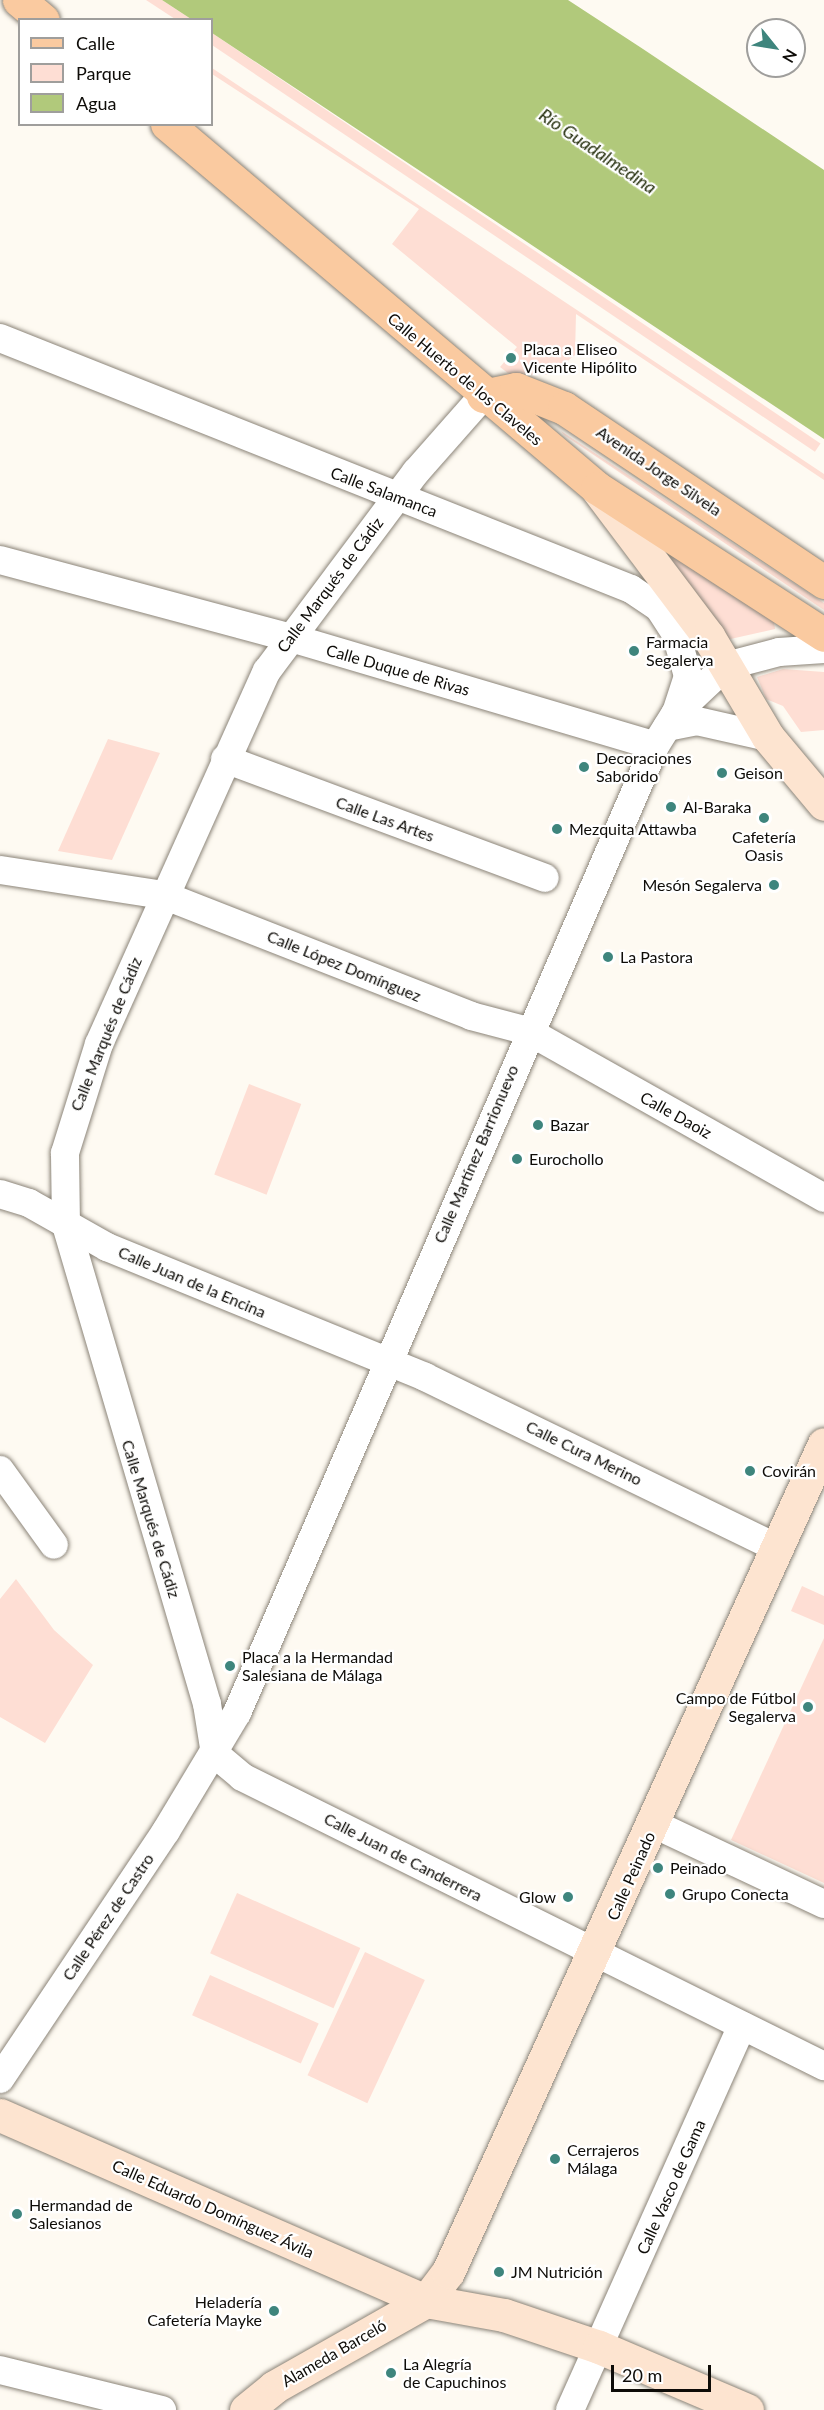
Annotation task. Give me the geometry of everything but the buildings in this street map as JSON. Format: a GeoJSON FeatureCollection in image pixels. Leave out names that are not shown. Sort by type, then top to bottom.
{"type":"FeatureCollection","features":[{"type":"Feature","properties":{"kind":"main road"},"geometry":{"type":"LineString","coordinates":[[19,0],[41,18]]}},
{"type":"Feature","properties":{"kind":"main road","name":"Calle Huerto de los Claveles"},"geometry":{"type":"LineString","coordinates":[[169,126],[483,396],[597,488],[726,666],[768,737],[824,804]]}},
{"type":"Feature","properties":{"kind":"main road","name":"Avenida Jorge Silvela"},"geometry":{"type":"LineString","coordinates":[[483,396],[516,388],[564,408],[824,582]]}},
{"type":"Feature","properties":{"kind":"main road"},"geometry":{"type":"LineString","coordinates":[[597,488],[824,635]]}},
{"type":"Feature","properties":{"kind":"main road","name":"Calle Peinado"},"geometry":{"type":"LineString","coordinates":[[426,2301],[466,2238],[824,1444]]}},
{"type":"Feature","properties":{"kind":"main road","name":"Calle Eduardo Domínguez Ávila"},"geometry":{"type":"LineString","coordinates":[[0,2115],[426,2301],[504,2315],[599,2347],[740,2409]]}},
{"type":"Feature","properties":{"kind":"main road","name":"Alameda Barceló"},"geometry":{"type":"LineString","coordinates":[[246,2410],[274,2387],[426,2301]]}},
{"type":"Feature","properties":{"kind":"street","name":"Calle Salamanca"},"geometry":{"type":"LineString","coordinates":[[0,338],[631,589],[658,608],[676,634],[688,676],[666,729]]}},
{"type":"Feature","properties":{"kind":"street","name":"Calle Marqués de Cádiz"},"geometry":{"type":"LineString","coordinates":[[215,1754],[207,1704],[66,1226],[65,1153],[74,1109],[163,895],[225,759],[288,637],[396,497],[483,396]]}},
{"type":"Feature","properties":{"kind":"street","name":"Calle Duque de Rivas"},"geometry":{"type":"LineString","coordinates":[[0,560],[288,637],[666,729]]}},
{"type":"Feature","properties":{"kind":"street","name":"Calle Martínez Barrionuevo"},"geometry":{"type":"LineString","coordinates":[[215,1754],[388,1362],[528,1031],[666,729],[726,666],[779,652],[824,649]]}},
{"type":"Feature","properties":{"kind":"street"},"geometry":{"type":"LineString","coordinates":[[666,729],[697,721],[768,737]]}},
{"type":"Feature","properties":{"kind":"street","name":"Calle Las Artes"},"geometry":{"type":"LineString","coordinates":[[225,759],[545,878]]}},
{"type":"Feature","properties":{"kind":"street","name":"Calle López Domínguez"},"geometry":{"type":"LineString","coordinates":[[0,870],[163,895],[471,1016],[528,1031]]}},
{"type":"Feature","properties":{"kind":"street","name":"Calle Daoiz"},"geometry":{"type":"LineString","coordinates":[[528,1031],[824,1198]]}},
{"type":"Feature","properties":{"kind":"street","name":"Calle Juan de la Encina"},"geometry":{"type":"LineString","coordinates":[[0,1194],[29,1203],[66,1226],[388,1362]]}},
{"type":"Feature","properties":{"kind":"street","name":"Calle Cura Merino"},"geometry":{"type":"LineString","coordinates":[[388,1362],[777,1548]]}},
{"type":"Feature","properties":{"kind":"street"},"geometry":{"type":"LineString","coordinates":[[0,1470],[54,1545]]}},
{"type":"Feature","properties":{"kind":"street","name":"Calle Juan de Canderrera"},"geometry":{"type":"LineString","coordinates":[[215,1754],[242,1777],[824,2066]]}},
{"type":"Feature","properties":{"kind":"street","name":"Calle Pérez de Castro"},"geometry":{"type":"LineString","coordinates":[[0,2079],[215,1754]]}},
{"type":"Feature","properties":{"kind":"street"},"geometry":{"type":"LineString","coordinates":[[654,1824],[824,1904]]}},
{"type":"Feature","properties":{"kind":"street","name":"Calle Vasco de Gama"},"geometry":{"type":"LineString","coordinates":[[570,2410],[742,2026]]}},
{"type":"Feature","properties":{"kind":"street"},"geometry":{"type":"LineString","coordinates":[[0,2370],[162,2410]]}},
{"type":"Feature","properties":{"kind":"green space"},"geometry":{"type":"Polygon","coordinates":[[[146,0],[162,0],[189,18],[173,18],[146,0]]]}},
{"type":"Feature","properties":{"kind":"green space"},"geometry":{"type":"Polygon","coordinates":[[[213,34],[821,443],[815,452],[213,46],[213,34]]]}},
{"type":"Feature","properties":{"kind":"green space"},"geometry":{"type":"Polygon","coordinates":[[[213,69],[824,474],[824,480],[576,314],[575,355],[550,375],[509,374],[500,367],[517,347],[392,244],[419,209],[213,75],[213,69]]]}},
{"type":"Feature","properties":{"kind":"green space"},"geometry":{"type":"Polygon","coordinates":[[[561,431],[824,603],[824,610],[564,435],[561,431]]]}},
{"type":"Feature","properties":{"kind":"green space"},"geometry":{"type":"Polygon","coordinates":[[[668,554],[774,622],[775,629],[726,640],[668,554]]]}},
{"type":"Feature","properties":{"kind":"green space"},"geometry":{"type":"Polygon","coordinates":[[[783,669],[824,672],[824,730],[801,732],[783,706],[766,699],[757,677],[783,669]]]}},
{"type":"Feature","properties":{"kind":"green space"},"geometry":{"type":"Polygon","coordinates":[[[108,739],[160,753],[112,860],[58,851],[108,739]]]}},
{"type":"Feature","properties":{"kind":"green space"},"geometry":{"type":"Polygon","coordinates":[[[249,1084],[301,1104],[267,1195],[214,1175],[249,1084]]]}},
{"type":"Feature","properties":{"kind":"green space"},"geometry":{"type":"Polygon","coordinates":[[[16,1579],[54,1630],[93,1665],[45,1743],[0,1717],[0,1599],[16,1579]]]}},
{"type":"Feature","properties":{"kind":"green space"},"geometry":{"type":"Polygon","coordinates":[[[802,1586],[824,1596],[824,1625],[791,1611],[802,1586]]]}},
{"type":"Feature","properties":{"kind":"green space","name":"Campo de Fútbol Segalerva"},"geometry":{"type":"Polygon","coordinates":[[[824,1638],[824,1883],[731,1840],[824,1638]]]}},
{"type":"Feature","properties":{"kind":"green space"},"geometry":{"type":"Polygon","coordinates":[[[237,1893],[360,1948],[333,2008],[210,1953],[237,1893]]]}},
{"type":"Feature","properties":{"kind":"green space"},"geometry":{"type":"Polygon","coordinates":[[[365,1952],[425,1980],[367,2103],[308,2075],[365,1952]]]}},
{"type":"Feature","properties":{"kind":"green space"},"geometry":{"type":"Polygon","coordinates":[[[210,1975],[319,2023],[301,2064],[192,2015],[210,1975]]]}},
{"type":"Feature","properties":{"kind":"water","name":"Río Guadalmedina"},"geometry":{"type":"Polygon","coordinates":[[[162,0],[568,0],[643,49],[824,170],[824,439],[213,34],[213,18],[189,18],[162,0]]]}},
{"type":"Feature","properties":{"kind":"place","name":"Placa a Eliseo Vicente Hipólito"},"geometry":{"type":"Point","coordinates":[511,358]}},
{"type":"Feature","properties":{"kind":"place","name":"Farmacia Segalerva"},"geometry":{"type":"Point","coordinates":[634,651]}},
{"type":"Feature","properties":{"kind":"place","name":"Decoraciones Saborido"},"geometry":{"type":"Point","coordinates":[584,767]}},
{"type":"Feature","properties":{"kind":"place","name":"Geison"},"geometry":{"type":"Point","coordinates":[722,773]}},
{"type":"Feature","properties":{"kind":"place","name":"Al-Baraka"},"geometry":{"type":"Point","coordinates":[671,807]}},
{"type":"Feature","properties":{"kind":"place","name":"Cafetería Oasis"},"geometry":{"type":"Point","coordinates":[764,818]}},
{"type":"Feature","properties":{"kind":"place","name":"Mezquita Attawba"},"geometry":{"type":"Point","coordinates":[557,829]}},
{"type":"Feature","properties":{"kind":"place","name":"Mesón Segalerva"},"geometry":{"type":"Point","coordinates":[774,885]}},
{"type":"Feature","properties":{"kind":"place","name":"La Pastora"},"geometry":{"type":"Point","coordinates":[608,957]}},
{"type":"Feature","properties":{"kind":"place","name":"Bazar"},"geometry":{"type":"Point","coordinates":[538,1125]}},
{"type":"Feature","properties":{"kind":"place","name":"Eurochollo"},"geometry":{"type":"Point","coordinates":[517,1159]}},
{"type":"Feature","properties":{"kind":"place","name":"Covirán"},"geometry":{"type":"Point","coordinates":[750,1471]}},
{"type":"Feature","properties":{"kind":"place","name":"Placa a la Hermandad Salesiana de Málaga"},"geometry":{"type":"Point","coordinates":[230,1666]}},
{"type":"Feature","properties":{"kind":"place","name":"Campo de Fútbol Segalerva"},"geometry":{"type":"Point","coordinates":[808,1707]}},
{"type":"Feature","properties":{"kind":"place","name":"Peinado"},"geometry":{"type":"Point","coordinates":[658,1868]}},
{"type":"Feature","properties":{"kind":"place","name":"Grupo Conecta"},"geometry":{"type":"Point","coordinates":[670,1894]}},
{"type":"Feature","properties":{"kind":"place","name":"Glow"},"geometry":{"type":"Point","coordinates":[568,1897]}},
{"type":"Feature","properties":{"kind":"place","name":"Cerrajeros Málaga"},"geometry":{"type":"Point","coordinates":[555,2159]}},
{"type":"Feature","properties":{"kind":"place","name":"Hermandad de Salesianos"},"geometry":{"type":"Point","coordinates":[17,2214]}},
{"type":"Feature","properties":{"kind":"place","name":"JM Nutrición"},"geometry":{"type":"Point","coordinates":[499,2272]}},
{"type":"Feature","properties":{"kind":"place","name":"Heladería Cafetería Mayke"},"geometry":{"type":"Point","coordinates":[274,2311]}},
{"type":"Feature","properties":{"kind":"place","name":"La Alegría de Capuchinos"},"geometry":{"type":"Point","coordinates":[391,2373]}}]}
